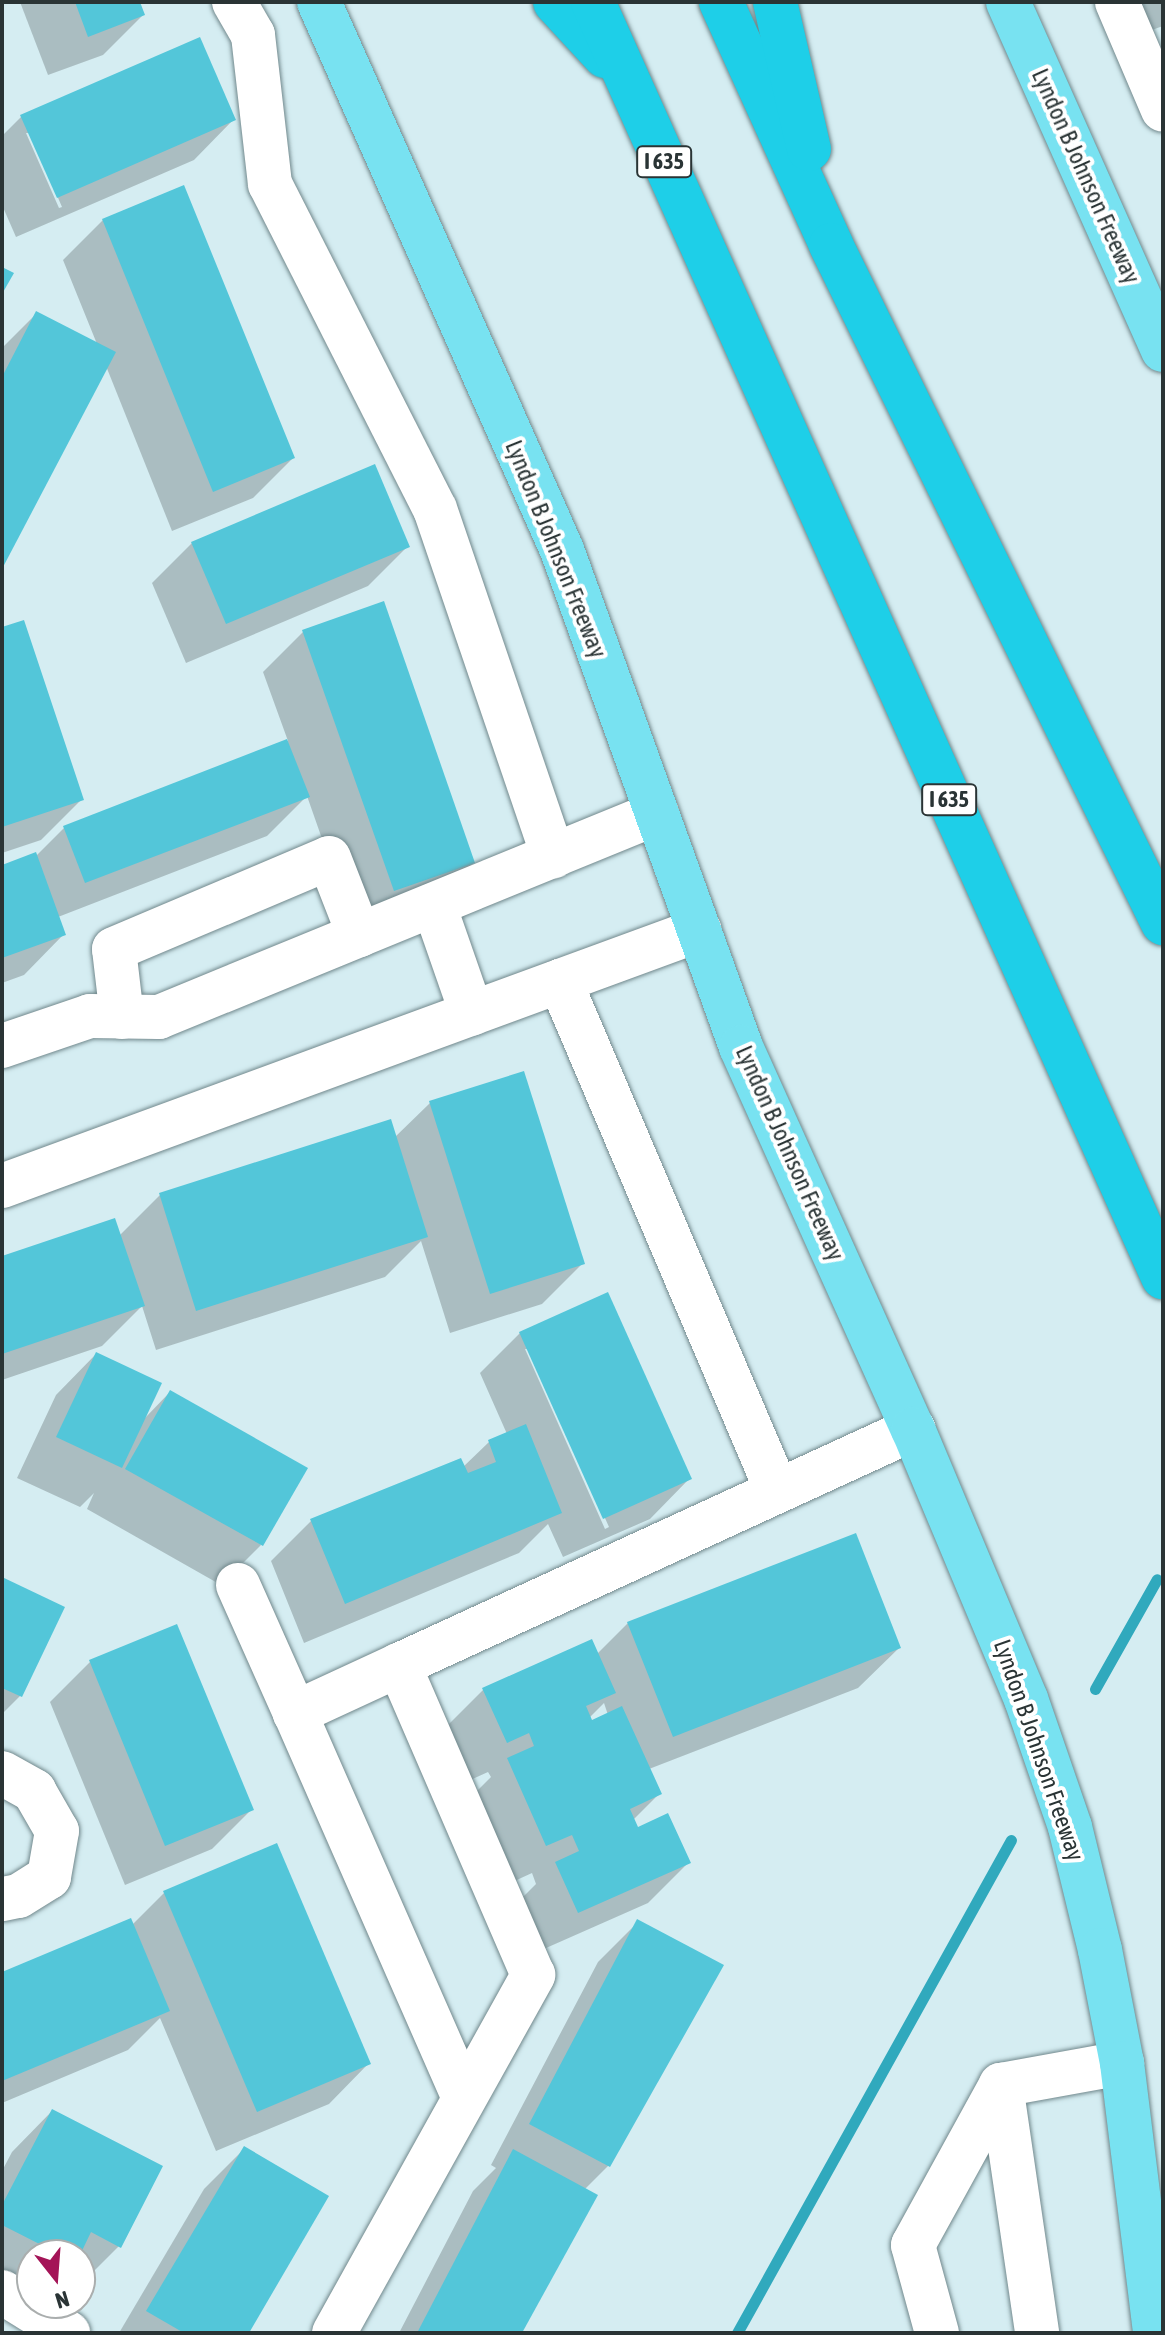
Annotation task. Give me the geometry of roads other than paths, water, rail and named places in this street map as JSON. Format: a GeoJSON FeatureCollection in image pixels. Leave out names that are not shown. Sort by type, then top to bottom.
{"type":"FeatureCollection","features":[{"type":"Feature","properties":{"kind":"highway"},"geometry":{"type":"LineString","coordinates":[[555,2],[629,80]]}},
{"type":"Feature","properties":{"kind":"highway","name":"I 635"},"geometry":{"type":"LineString","coordinates":[[593,2],[1163,1277]]}},
{"type":"Feature","properties":{"kind":"highway"},"geometry":{"type":"LineString","coordinates":[[721,2],[831,245],[1163,923]]}},
{"type":"Feature","properties":{"kind":"highway"},"geometry":{"type":"LineString","coordinates":[[775,2],[831,245]]}},
{"type":"Feature","properties":{"kind":"main road","name":"Lyndon B Johnson Freeway"},"geometry":{"type":"LineString","coordinates":[[319,2],[562,550],[741,1047],[913,1429],[1026,1699],[1070,1827],[1122,2063],[1155,2333]]}},
{"type":"Feature","properties":{"kind":"main road","name":"Lyndon B Johnson Freeway"},"geometry":{"type":"LineString","coordinates":[[1008,2],[1163,350]]}},
{"type":"Feature","properties":{"kind":"lane"},"geometry":{"type":"LineString","coordinates":[[234,2],[253,35],[270,184],[435,509],[553,856]]}},
{"type":"Feature","properties":{"kind":"lane"},"geometry":{"type":"LineString","coordinates":[[1117,2],[1161,99]]}},
{"type":"Feature","properties":{"kind":"lane"},"geometry":{"type":"LineString","coordinates":[[2,1046],[90,1016],[159,1017],[657,813]]}},
{"type":"Feature","properties":{"kind":"lane"},"geometry":{"type":"LineString","coordinates":[[122,1017],[114,949],[329,858],[359,935]]}},
{"type":"Feature","properties":{"kind":"lane"},"geometry":{"type":"LineString","coordinates":[[434,905],[472,1014]]}},
{"type":"Feature","properties":{"kind":"lane"},"geometry":{"type":"LineString","coordinates":[[2,1186],[699,930]]}},
{"type":"Feature","properties":{"kind":"lane"},"geometry":{"type":"LineString","coordinates":[[560,981],[777,1491]]}},
{"type":"Feature","properties":{"kind":"lane"},"geometry":{"type":"LineString","coordinates":[[295,1713],[913,1429]]}},
{"type":"Feature","properties":{"kind":"lane"},"geometry":{"type":"LineString","coordinates":[[238,1585],[464,2098]]}},
{"type":"Feature","properties":{"kind":"lane"},"geometry":{"type":"LineString","coordinates":[[334,2333],[533,1975],[399,1665]]}},
{"type":"Feature","properties":{"kind":"lane"},"geometry":{"type":"LineString","coordinates":[[2,1773],[34,1791],[57,1831],[49,1877],[18,1896],[2,1899]]}},
{"type":"Feature","properties":{"kind":"lane"},"geometry":{"type":"LineString","coordinates":[[1001,2085],[1122,2063]]}},
{"type":"Feature","properties":{"kind":"lane"},"geometry":{"type":"LineString","coordinates":[[937,2333],[913,2245],[1001,2085]]}},
{"type":"Feature","properties":{"kind":"lane"},"geometry":{"type":"LineString","coordinates":[[1001,2085],[1037,2333]]}},
{"type":"Feature","properties":{"kind":"waterway"},"geometry":{"type":"LineString","coordinates":[[1095,1689],[1157,1579]]}},
{"type":"Feature","properties":{"kind":"waterway"},"geometry":{"type":"LineString","coordinates":[[737,2333],[1011,1840]]}}]}
